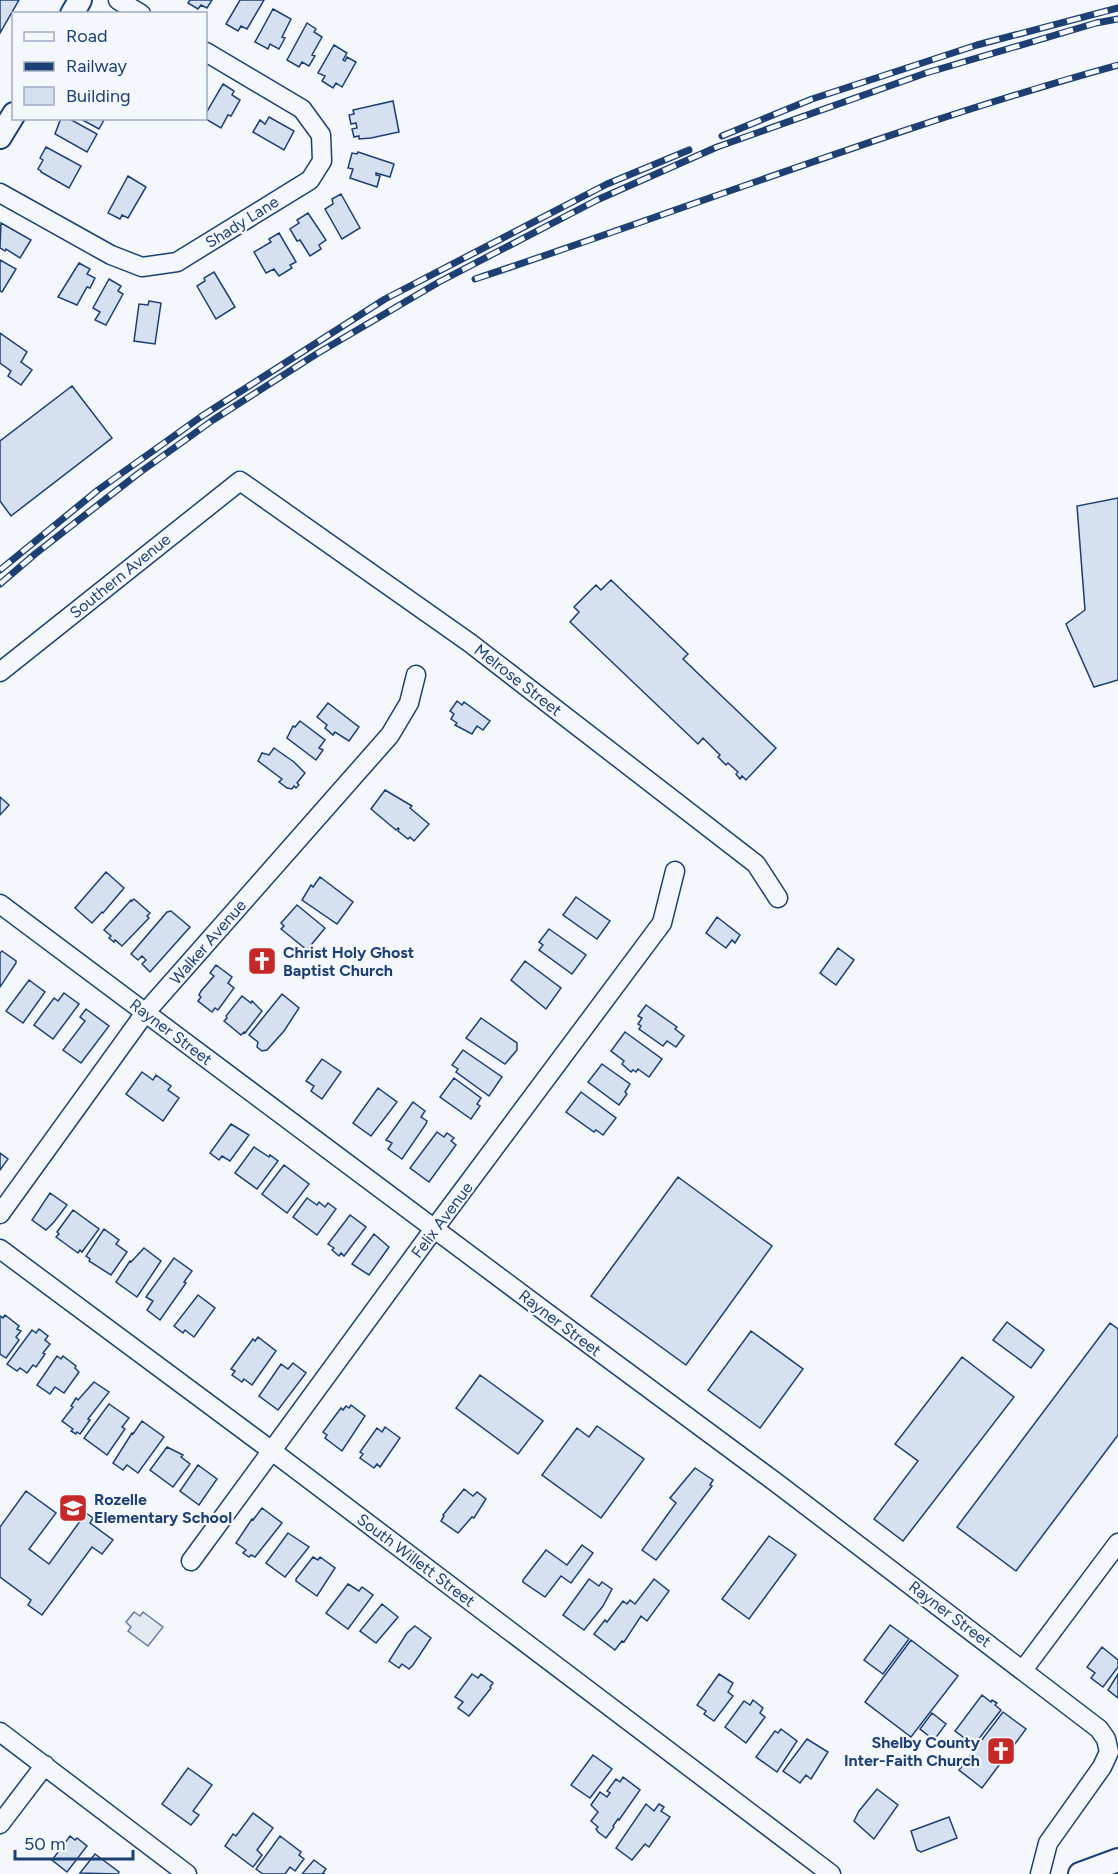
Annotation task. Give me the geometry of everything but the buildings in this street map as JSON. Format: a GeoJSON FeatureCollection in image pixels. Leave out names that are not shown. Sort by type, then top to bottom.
{"type":"FeatureCollection","features":[{"type":"Feature","properties":{"kind":"main road"},"geometry":{"type":"LineString","coordinates":[[0,137],[12,117]]}},
{"type":"Feature","properties":{"kind":"main road"},"geometry":{"type":"LineString","coordinates":[[1080,1874],[1118,1860]]}},
{"type":"Feature","properties":{"kind":"street"},"geometry":{"type":"LineString","coordinates":[[118,0],[138,12]]}},
{"type":"Feature","properties":{"kind":"street","name":"Shady Lane"},"geometry":{"type":"LineString","coordinates":[[0,193],[111,255],[142,267],[177,262],[310,180],[322,160],[321,135],[302,109],[207,53]]}},
{"type":"Feature","properties":{"kind":"street","name":"Southern Avenue"},"geometry":{"type":"LineString","coordinates":[[0,672],[240,481]]}},
{"type":"Feature","properties":{"kind":"street","name":"Melrose Street"},"geometry":{"type":"LineString","coordinates":[[240,481],[470,643],[756,864],[778,898]]}},
{"type":"Feature","properties":{"kind":"street","name":"Walker Avenue"},"geometry":{"type":"LineString","coordinates":[[0,1214],[145,1012],[390,735],[409,703],[416,675]]}},
{"type":"Feature","properties":{"kind":"street","name":"Felix Avenue"},"geometry":{"type":"LineString","coordinates":[[191,1561],[662,923],[675,871]]}},
{"type":"Feature","properties":{"kind":"street","name":"Rayner Street"},"geometry":{"type":"LineString","coordinates":[[0,904],[778,1484],[1099,1729],[1106,1739],[1109,1752],[1102,1767],[1048,1843],[1040,1874]]}},
{"type":"Feature","properties":{"kind":"street","name":"South Willett Street"},"geometry":{"type":"LineString","coordinates":[[0,1249],[272,1450],[831,1874]]}},
{"type":"Feature","properties":{"kind":"street"},"geometry":{"type":"LineString","coordinates":[[1023,1670],[1118,1543]]}},
{"type":"Feature","properties":{"kind":"street"},"geometry":{"type":"LineString","coordinates":[[0,1732],[187,1874]]}},
{"type":"Feature","properties":{"kind":"street"},"geometry":{"type":"LineString","coordinates":[[0,1824],[45,1765]]}},
{"type":"Feature","properties":{"kind":"shaded area"},"geometry":{"type":"Polygon","coordinates":[[[134,1612],[140,1616],[143,1612],[163,1627],[148,1646],[128,1631],[131,1627],[126,1622],[134,1612]]]}},
{"type":"Feature","properties":{"kind":"railway"},"geometry":{"type":"LineString","coordinates":[[722,136],[812,99],[977,45],[1118,8]]}},
{"type":"Feature","properties":{"kind":"railway"},"geometry":{"type":"LineString","coordinates":[[0,584],[139,473],[213,420],[318,353],[439,282],[597,200],[717,147],[926,73],[1096,23],[1118,19]]}},
{"type":"Feature","properties":{"kind":"railway"},"geometry":{"type":"LineString","coordinates":[[475,279],[875,140],[1118,65]]}},
{"type":"Feature","properties":{"kind":"railway"},"geometry":{"type":"LineString","coordinates":[[0,570],[98,490],[202,416],[385,299],[607,184],[689,150]]}},
{"type":"Feature","properties":{"kind":"place","name":"Christ Holy Ghost Baptist Church"},"geometry":{"type":"Point","coordinates":[262,961]}},
{"type":"Feature","properties":{"kind":"place","name":"Rozelle Elementary School"},"geometry":{"type":"Point","coordinates":[73,1508]}},
{"type":"Feature","properties":{"kind":"place","name":"Shelby County Inter-Faith Church"},"geometry":{"type":"Point","coordinates":[1001,1751]}}]}
